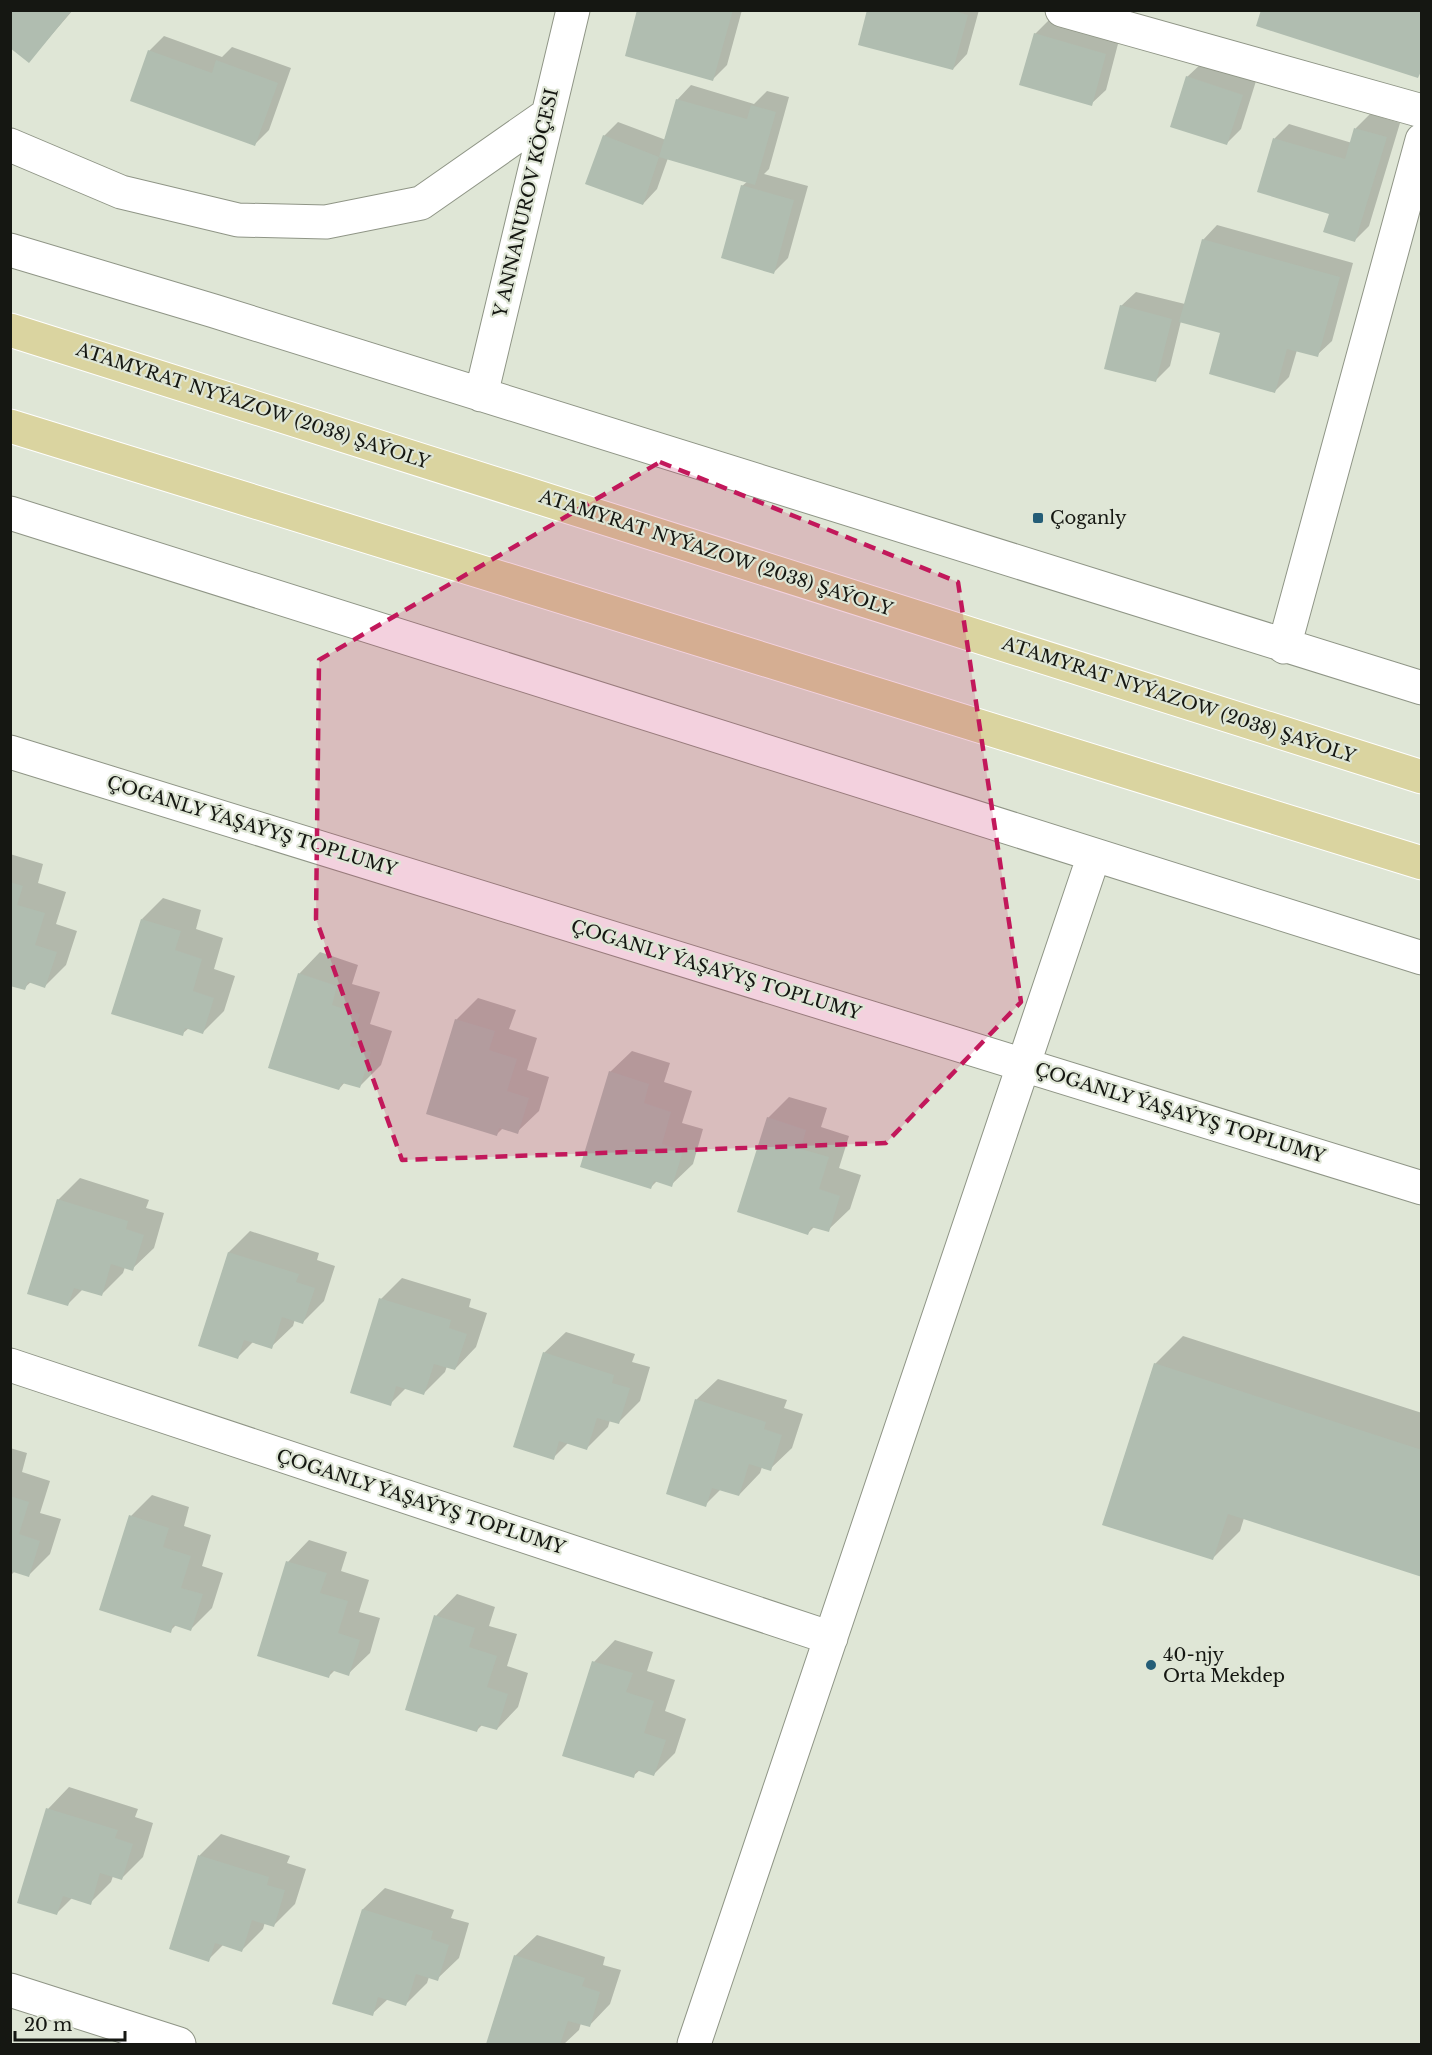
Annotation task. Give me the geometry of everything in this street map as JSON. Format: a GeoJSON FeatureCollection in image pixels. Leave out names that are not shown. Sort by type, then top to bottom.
{"type":"FeatureCollection","features":[{"type":"Feature","properties":{"kind":"main road","name":"ATAMYRAT NYÝAZOW (2038) ŞAÝOLY"},"geometry":{"type":"LineString","coordinates":[[10,330],[1422,777]]}},
{"type":"Feature","properties":{"kind":"main road"},"geometry":{"type":"LineString","coordinates":[[10,426],[1422,863]]}},
{"type":"Feature","properties":{"kind":"street","name":"Y ANNANUROV KÖÇESI"},"geometry":{"type":"LineString","coordinates":[[481,395],[573,10]]}},
{"type":"Feature","properties":{"kind":"street"},"geometry":{"type":"LineString","coordinates":[[1062,10],[1422,111]]}},
{"type":"Feature","properties":{"kind":"street"},"geometry":{"type":"LineString","coordinates":[[10,145],[121,192],[237,220],[326,222],[421,203],[547,115]]}},
{"type":"Feature","properties":{"kind":"street"},"geometry":{"type":"LineString","coordinates":[[1284,647],[1422,140]]}},
{"type":"Feature","properties":{"kind":"street"},"geometry":{"type":"LineString","coordinates":[[10,250],[214,311],[1284,647],[1422,688]]}},
{"type":"Feature","properties":{"kind":"street"},"geometry":{"type":"LineString","coordinates":[[10,513],[1422,958]]}},
{"type":"Feature","properties":{"kind":"street","name":"ÇOGANLY ÝAŞAÝYŞ TOPLUMY"},"geometry":{"type":"LineString","coordinates":[[10,752],[1422,1188]]}},
{"type":"Feature","properties":{"kind":"street"},"geometry":{"type":"LineString","coordinates":[[694,2044],[1094,855]]}},
{"type":"Feature","properties":{"kind":"street","name":"ÇOGANLY ÝAŞAÝYŞ TOPLUMY"},"geometry":{"type":"LineString","coordinates":[[10,1365],[831,1638]]}},
{"type":"Feature","properties":{"kind":"street"},"geometry":{"type":"LineString","coordinates":[[10,1990],[179,2044]]}},
{"type":"Feature","properties":{"kind":"highlighted area"},"geometry":{"type":"Polygon","coordinates":[[[660,462],[958,582],[1021,1002],[886,1143],[402,1160],[316,919],[319,660],[660,462]]]}},
{"type":"Feature","properties":{"kind":"building"},"geometry":{"type":"Polygon","coordinates":[[[10,10],[72,10],[29,63],[10,48],[10,10]]]}},
{"type":"Feature","properties":{"kind":"building"},"geometry":{"type":"Polygon","coordinates":[[[637,10],[733,10],[713,81],[625,56],[637,10]]]}},
{"type":"Feature","properties":{"kind":"building"},"geometry":{"type":"Polygon","coordinates":[[[867,10],[951,10],[968,15],[953,70],[858,45],[867,10]]]}},
{"type":"Feature","properties":{"kind":"building"},"geometry":{"type":"Polygon","coordinates":[[[1261,10],[1422,10],[1422,69],[1418,78],[1256,26],[1261,10]]]}},
{"type":"Feature","properties":{"kind":"building"},"geometry":{"type":"Polygon","coordinates":[[[1034,33],[1106,54],[1092,106],[1019,85],[1034,33]]]}},
{"type":"Feature","properties":{"kind":"building"},"geometry":{"type":"Polygon","coordinates":[[[148,50],[212,73],[216,60],[278,83],[255,146],[130,101],[148,50]]]}},
{"type":"Feature","properties":{"kind":"building"},"geometry":{"type":"Polygon","coordinates":[[[1186,76],[1243,95],[1227,145],[1170,127],[1186,76]]]}},
{"type":"Feature","properties":{"kind":"building"},"geometry":{"type":"Polygon","coordinates":[[[676,99],[747,119],[751,105],[776,112],[755,185],[659,157],[676,99]]]}},
{"type":"Feature","properties":{"kind":"building"},"geometry":{"type":"Polygon","coordinates":[[[1354,128],[1387,137],[1355,242],[1323,232],[1329,214],[1257,192],[1273,138],[1345,159],[1354,128]]]}},
{"type":"Feature","properties":{"kind":"building"},"geometry":{"type":"Polygon","coordinates":[[[603,135],[659,157],[643,205],[585,184],[603,135]]]}},
{"type":"Feature","properties":{"kind":"building"},"geometry":{"type":"Polygon","coordinates":[[[741,185],[794,200],[774,274],[721,258],[741,185]]]}},
{"type":"Feature","properties":{"kind":"building"},"geometry":{"type":"Polygon","coordinates":[[[1202,239],[1340,277],[1318,357],[1287,349],[1275,393],[1209,374],[1220,333],[1179,322],[1202,239]]]}},
{"type":"Feature","properties":{"kind":"building"},"geometry":{"type":"Polygon","coordinates":[[[1120,305],[1172,319],[1156,382],[1104,369],[1120,305]]]}},
{"type":"Feature","properties":{"kind":"building"},"geometry":{"type":"Polygon","coordinates":[[[10,882],[23,886],[17,905],[45,913],[35,945],[57,952],[45,988],[28,982],[25,990],[10,986],[10,882]]]}},
{"type":"Feature","properties":{"kind":"building"},"geometry":{"type":"Polygon","coordinates":[[[141,919],[181,931],[175,950],[202,959],[193,991],[214,998],[203,1034],[185,1028],[183,1036],[111,1014],[141,919]]]}},
{"type":"Feature","properties":{"kind":"building"},"geometry":{"type":"Polygon","coordinates":[[[298,973],[337,986],[332,1005],[360,1014],[350,1046],[371,1052],[360,1088],[342,1083],[339,1090],[268,1068],[298,973]]]}},
{"type":"Feature","properties":{"kind":"building"},"geometry":{"type":"Polygon","coordinates":[[[455,1019],[495,1031],[489,1050],[517,1059],[507,1091],[529,1098],[518,1134],[499,1128],[497,1136],[426,1114],[455,1019]]]}},
{"type":"Feature","properties":{"kind":"building"},"geometry":{"type":"Polygon","coordinates":[[[609,1071],[649,1084],[644,1103],[671,1112],[662,1144],[683,1151],[672,1187],[654,1181],[651,1189],[580,1167],[609,1071]]]}},
{"type":"Feature","properties":{"kind":"building"},"geometry":{"type":"Polygon","coordinates":[[[767,1117],[806,1130],[801,1149],[829,1157],[819,1189],[840,1196],[829,1232],[811,1227],[808,1235],[737,1212],[767,1117]]]}},
{"type":"Feature","properties":{"kind":"building"},"geometry":{"type":"Polygon","coordinates":[[[57,1199],[128,1221],[126,1229],[144,1235],[133,1271],[111,1264],[102,1296],[74,1288],[68,1306],[27,1294],[57,1199]]]}},
{"type":"Feature","properties":{"kind":"building"},"geometry":{"type":"Polygon","coordinates":[[[228,1252],[299,1274],[296,1282],[315,1288],[303,1324],[282,1317],[272,1349],[244,1340],[238,1359],[198,1346],[228,1252]]]}},
{"type":"Feature","properties":{"kind":"building"},"geometry":{"type":"Polygon","coordinates":[[[379,1298],[451,1320],[449,1328],[467,1334],[455,1370],[434,1364],[424,1395],[396,1386],[391,1406],[350,1393],[379,1298]]]}},
{"type":"Feature","properties":{"kind":"building"},"geometry":{"type":"Polygon","coordinates":[[[543,1352],[614,1375],[612,1383],[630,1388],[619,1424],[597,1418],[587,1450],[559,1441],[554,1460],[513,1447],[543,1352]]]}},
{"type":"Feature","properties":{"kind":"building"},"geometry":{"type":"Polygon","coordinates":[[[1154,1363],[1422,1450],[1422,1577],[1228,1514],[1213,1560],[1102,1525],[1154,1363]]]}},
{"type":"Feature","properties":{"kind":"building"},"geometry":{"type":"Polygon","coordinates":[[[695,1399],[766,1422],[764,1429],[782,1435],[771,1471],[749,1464],[739,1496],[712,1488],[706,1507],[666,1494],[695,1399]]]}},
{"type":"Feature","properties":{"kind":"building"},"geometry":{"type":"Polygon","coordinates":[[[10,1496],[29,1502],[19,1534],[40,1541],[29,1577],[10,1571],[10,1496]]]}},
{"type":"Feature","properties":{"kind":"building"},"geometry":{"type":"Polygon","coordinates":[[[129,1515],[169,1528],[163,1547],[191,1556],[181,1588],[203,1594],[191,1631],[173,1625],[171,1633],[99,1610],[129,1515]]]}},
{"type":"Feature","properties":{"kind":"building"},"geometry":{"type":"Polygon","coordinates":[[[286,1561],[327,1573],[320,1593],[348,1601],[338,1633],[360,1640],[349,1676],[331,1670],[329,1678],[257,1656],[286,1561]]]}},
{"type":"Feature","properties":{"kind":"building"},"geometry":{"type":"Polygon","coordinates":[[[434,1615],[475,1628],[469,1647],[497,1656],[487,1687],[508,1694],[497,1730],[479,1725],[477,1732],[405,1710],[434,1615]]]}},
{"type":"Feature","properties":{"kind":"building"},"geometry":{"type":"Polygon","coordinates":[[[592,1661],[633,1673],[626,1692],[654,1701],[644,1733],[666,1740],[654,1776],[636,1770],[634,1778],[562,1756],[592,1661]]]}},
{"type":"Feature","properties":{"kind":"building"},"geometry":{"type":"Polygon","coordinates":[[[46,1808],[118,1830],[115,1838],[133,1844],[122,1880],[100,1873],[91,1905],[63,1896],[57,1915],[17,1903],[46,1808]]]}},
{"type":"Feature","properties":{"kind":"building"},"geometry":{"type":"Polygon","coordinates":[[[198,1855],[269,1877],[267,1885],[285,1890],[274,1927],[252,1920],[242,1952],[215,1943],[209,1962],[169,1949],[198,1855]]]}},
{"type":"Feature","properties":{"kind":"building"},"geometry":{"type":"Polygon","coordinates":[[[362,1909],[433,1931],[431,1939],[449,1945],[438,1981],[416,1974],[406,2006],[378,1997],[373,2016],[332,2004],[362,1909]]]}},
{"type":"Feature","properties":{"kind":"building"},"geometry":{"type":"Polygon","coordinates":[[[514,1955],[585,1978],[582,1986],[600,1992],[590,2027],[568,2021],[560,2044],[486,2044],[514,1955]]]}},
{"type":"Feature","properties":{"kind":"place","name":"Çoganly"},"geometry":{"type":"Point","coordinates":[1038,518]}},
{"type":"Feature","properties":{"kind":"place","name":"40-njy Orta Mekdep"},"geometry":{"type":"Point","coordinates":[1151,1665]}}]}
